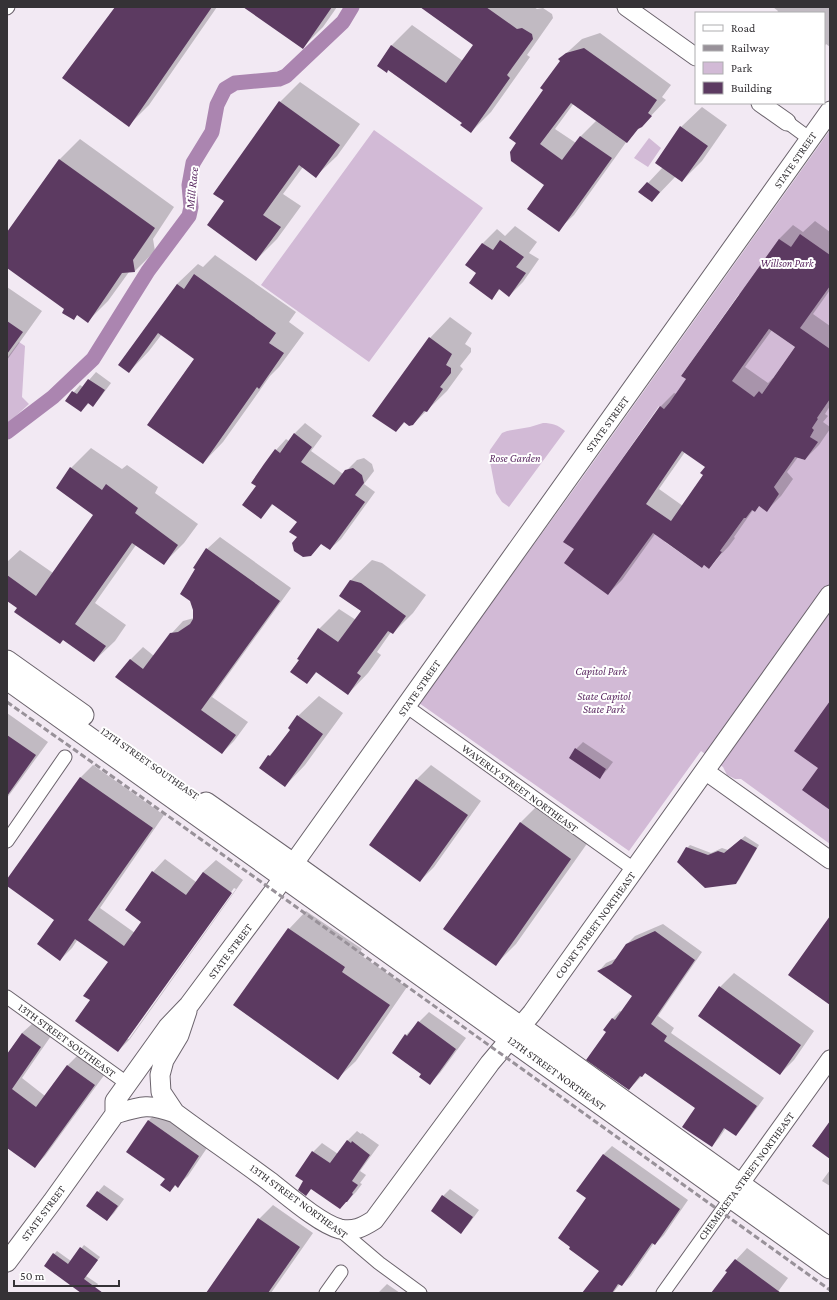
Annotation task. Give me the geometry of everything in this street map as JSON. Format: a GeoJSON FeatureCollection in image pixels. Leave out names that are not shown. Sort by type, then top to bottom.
{"type":"FeatureCollection","features":[{"type":"Feature","properties":{"kind":"main road","name":"STATE STREET"},"geometry":{"type":"LineString","coordinates":[[7,1262],[115,1114],[115,1101],[168,1027],[189,1005],[289,870],[830,110]]}},
{"type":"Feature","properties":{"kind":"main road","name":"COURT STREET NORTHEAST"},"geometry":{"type":"LineString","coordinates":[[339,1228],[351,1230],[362,1228],[374,1220],[490,1063],[532,1014],[830,595]]}},
{"type":"Feature","properties":{"kind":"main road","name":"12TH STREET SOUTHEAST"},"geometry":{"type":"LineString","coordinates":[[7,661],[289,870]]}},
{"type":"Feature","properties":{"kind":"main road","name":"12TH STREET SOUTHEAST"},"geometry":{"type":"LineString","coordinates":[[7,680],[289,870]]}},
{"type":"Feature","properties":{"kind":"main road","name":"12TH STREET NORTHEAST"},"geometry":{"type":"LineString","coordinates":[[289,870],[736,1191],[830,1268]]}},
{"type":"Feature","properties":{"kind":"main road"},"geometry":{"type":"LineString","coordinates":[[174,1113],[161,1092],[160,1075],[164,1060],[179,1035],[189,1005]]}},
{"type":"Feature","properties":{"kind":"main road"},"geometry":{"type":"LineString","coordinates":[[115,1114],[144,1106],[161,1108],[174,1113]]}},
{"type":"Feature","properties":{"kind":"main road","name":"13TH STREET NORTHEAST"},"geometry":{"type":"LineString","coordinates":[[174,1113],[315,1215],[339,1228]]}},
{"type":"Feature","properties":{"kind":"main road","name":"12TH STREET NORTHEAST"},"geometry":{"type":"LineString","coordinates":[[736,1191],[830,1249]]}},
{"type":"Feature","properties":{"kind":"street"},"geometry":{"type":"LineString","coordinates":[[626,7],[695,56]]}},
{"type":"Feature","properties":{"kind":"street"},"geometry":{"type":"LineString","coordinates":[[761,104],[810,139]]}},
{"type":"Feature","properties":{"kind":"street","name":"WAVERLY STREET NORTHEAST"},"geometry":{"type":"LineString","coordinates":[[406,706],[634,870]]}},
{"type":"Feature","properties":{"kind":"street"},"geometry":{"type":"LineString","coordinates":[[7,841],[65,758]]}},
{"type":"Feature","properties":{"kind":"street"},"geometry":{"type":"LineString","coordinates":[[705,771],[830,860]]}},
{"type":"Feature","properties":{"kind":"street","name":"13TH STREET SOUTHEAST"},"geometry":{"type":"LineString","coordinates":[[7,997],[128,1084]]}},
{"type":"Feature","properties":{"kind":"street","name":"CHEMEKETA STREET NORTHEAST"},"geometry":{"type":"LineString","coordinates":[[663,1293],[830,1060]]}},
{"type":"Feature","properties":{"kind":"street","name":"13TH STREET NORTHEAST"},"geometry":{"type":"LineString","coordinates":[[339,1228],[379,1263],[420,1293]]}},
{"type":"Feature","properties":{"kind":"street"},"geometry":{"type":"LineString","coordinates":[[326,1293],[341,1272]]}},
{"type":"Feature","properties":{"kind":"green space"},"geometry":{"type":"Polygon","coordinates":[[[374,130],[483,208],[369,362],[261,285],[374,130]]]}},
{"type":"Feature","properties":{"kind":"green space","name":"State Capitol State Park"},"geometry":{"type":"Polygon","coordinates":[[[830,130],[830,349],[793,338],[801,326],[739,294],[681,376],[686,379],[676,406],[670,402],[664,409],[659,406],[603,486],[660,523],[667,539],[665,542],[702,568],[704,565],[709,569],[722,553],[720,551],[744,518],[746,518],[752,510],[755,512],[759,506],[767,511],[779,494],[774,487],[795,457],[805,460],[817,442],[810,437],[814,430],[812,428],[830,399],[830,844],[741,779],[735,779],[727,775],[723,767],[701,751],[629,851],[419,703],[577,485],[830,130]]]}},
{"type":"Feature","properties":{"kind":"green space"},"geometry":{"type":"Polygon","coordinates":[[[649,138],[661,148],[648,167],[634,158],[649,138]]]}},
{"type":"Feature","properties":{"kind":"green space"},"geometry":{"type":"Polygon","coordinates":[[[769,329],[795,347],[762,394],[759,391],[754,397],[729,385],[769,329]]]}},
{"type":"Feature","properties":{"kind":"green space"},"geometry":{"type":"Polygon","coordinates":[[[19,342],[25,346],[22,397],[29,404],[7,424],[7,358],[19,342]]]}},
{"type":"Feature","properties":{"kind":"green space","name":"Rose Garden"},"geometry":{"type":"Polygon","coordinates":[[[543,423],[555,425],[565,431],[509,507],[502,502],[496,493],[489,456],[490,450],[502,433],[543,423]]]}},
{"type":"Feature","properties":{"kind":"building"},"geometry":{"type":"Polygon","coordinates":[[[115,7],[212,7],[129,127],[62,78],[115,7]]]}},
{"type":"Feature","properties":{"kind":"building"},"geometry":{"type":"Polygon","coordinates":[[[243,7],[332,7],[303,49],[243,7]]]}},
{"type":"Feature","properties":{"kind":"building"},"geometry":{"type":"Polygon","coordinates":[[[420,7],[486,7],[517,29],[522,28],[532,34],[533,39],[507,75],[510,78],[471,133],[460,125],[462,123],[388,70],[387,73],[377,66],[391,45],[446,83],[473,45],[420,7]]]}},
{"type":"Feature","properties":{"kind":"building"},"geometry":{"type":"Polygon","coordinates":[[[584,48],[657,100],[648,113],[652,116],[642,127],[638,129],[627,143],[571,103],[540,144],[562,160],[580,136],[612,158],[559,232],[527,209],[544,185],[511,161],[510,152],[516,143],[509,138],[543,90],[540,88],[560,61],[558,59],[566,53],[584,48]]]}},
{"type":"Feature","properties":{"kind":"building"},"geometry":{"type":"Polygon","coordinates":[[[279,101],[340,145],[316,178],[299,165],[263,215],[281,227],[256,261],[207,225],[224,201],[213,194],[279,101]]]}},
{"type":"Feature","properties":{"kind":"building"},"geometry":{"type":"Polygon","coordinates":[[[680,126],[708,146],[682,182],[655,163],[680,126]]]}},
{"type":"Feature","properties":{"kind":"building"},"geometry":{"type":"Polygon","coordinates":[[[59,159],[155,228],[133,260],[135,272],[122,273],[88,323],[77,315],[74,320],[62,313],[64,309],[7,268],[7,232],[59,159]]]}},
{"type":"Feature","properties":{"kind":"building"},"geometry":{"type":"Polygon","coordinates":[[[647,182],[660,192],[652,202],[638,192],[647,182]]]}},
{"type":"Feature","properties":{"kind":"building"},"geometry":{"type":"Polygon","coordinates":[[[800,234],[830,255],[830,286],[800,328],[830,349],[830,399],[817,418],[818,419],[812,428],[814,430],[810,437],[818,442],[805,460],[795,457],[774,487],[779,494],[767,512],[759,506],[755,512],[752,510],[746,518],[744,518],[709,569],[704,565],[702,568],[653,533],[608,595],[564,563],[574,549],[563,542],[660,406],[664,409],[670,402],[686,379],[681,376],[779,239],[791,247],[800,234]],[[769,329],[732,381],[754,397],[759,391],[762,394],[795,347],[769,329]],[[682,451],[646,504],[671,521],[703,475],[700,473],[705,467],[682,451]]]}},
{"type":"Feature","properties":{"kind":"building"},"geometry":{"type":"Polygon","coordinates":[[[500,240],[524,257],[516,267],[526,273],[509,297],[499,289],[492,300],[469,283],[476,273],[465,265],[482,243],[493,250],[500,240]]]}},
{"type":"Feature","properties":{"kind":"building"},"geometry":{"type":"Polygon","coordinates":[[[194,274],[276,333],[269,343],[284,353],[259,389],[257,387],[203,464],[147,425],[194,359],[158,333],[129,373],[118,365],[177,284],[184,289],[194,274]]]}},
{"type":"Feature","properties":{"kind":"building"},"geometry":{"type":"Polygon","coordinates":[[[7,321],[23,332],[7,354],[7,321]]]}},
{"type":"Feature","properties":{"kind":"building"},"geometry":{"type":"Polygon","coordinates":[[[429,337],[452,354],[446,365],[451,368],[451,373],[440,387],[443,389],[427,412],[424,411],[413,425],[409,426],[404,422],[396,432],[372,416],[429,337]]]}},
{"type":"Feature","properties":{"kind":"building"},"geometry":{"type":"Polygon","coordinates":[[[88,379],[105,390],[93,407],[88,403],[81,412],[65,401],[72,391],[77,394],[88,379]]]}},
{"type":"Feature","properties":{"kind":"building"},"geometry":{"type":"Polygon","coordinates":[[[294,433],[312,447],[301,462],[334,485],[345,470],[353,468],[362,475],[364,483],[355,495],[365,502],[330,550],[321,544],[311,556],[303,557],[294,551],[292,543],[297,537],[289,532],[297,522],[272,504],[261,519],[242,505],[256,486],[251,483],[264,464],[275,449],[280,453],[294,433]]]}},
{"type":"Feature","properties":{"kind":"building"},"geometry":{"type":"Polygon","coordinates":[[[70,467],[102,490],[106,484],[138,508],[135,513],[178,545],[164,565],[132,543],[75,624],[106,646],[94,662],[63,640],[60,644],[14,612],[17,608],[7,601],[7,575],[36,596],[93,515],[56,488],[70,467]]]}},
{"type":"Feature","properties":{"kind":"building"},"geometry":{"type":"Polygon","coordinates":[[[206,548],[280,601],[201,710],[236,735],[222,754],[115,677],[130,659],[143,669],[170,633],[178,632],[190,624],[193,619],[193,610],[190,601],[180,594],[195,569],[193,568],[206,548]]]}},
{"type":"Feature","properties":{"kind":"building"},"geometry":{"type":"Polygon","coordinates":[[[350,580],[361,583],[406,616],[393,634],[388,631],[357,673],[361,676],[348,695],[316,672],[307,684],[290,672],[318,628],[338,642],[361,611],[339,596],[350,580]]]}},
{"type":"Feature","properties":{"kind":"building"},"geometry":{"type":"Polygon","coordinates":[[[830,701],[830,810],[802,790],[818,768],[794,751],[830,701]]]}},
{"type":"Feature","properties":{"kind":"building"},"geometry":{"type":"Polygon","coordinates":[[[297,715],[323,734],[285,787],[259,768],[268,755],[270,756],[290,730],[288,728],[297,715]]]}},
{"type":"Feature","properties":{"kind":"building"},"geometry":{"type":"Polygon","coordinates":[[[7,735],[36,755],[7,796],[7,735]]]}},
{"type":"Feature","properties":{"kind":"building"},"geometry":{"type":"Polygon","coordinates":[[[575,748],[606,769],[600,779],[569,758],[575,748]]]}},
{"type":"Feature","properties":{"kind":"building"},"geometry":{"type":"Polygon","coordinates":[[[80,777],[153,828],[88,920],[124,946],[141,922],[125,910],[152,871],[186,895],[203,872],[232,893],[118,1052],[75,1021],[90,1000],[83,996],[108,962],[75,939],[60,961],[37,944],[54,920],[7,886],[7,879],[80,777]]]}},
{"type":"Feature","properties":{"kind":"building"},"geometry":{"type":"Polygon","coordinates":[[[416,779],[468,815],[420,882],[369,845],[416,779]]]}},
{"type":"Feature","properties":{"kind":"building"},"geometry":{"type":"Polygon","coordinates":[[[520,822],[571,859],[496,966],[443,929],[520,822]]]}},
{"type":"Feature","properties":{"kind":"building"},"geometry":{"type":"Polygon","coordinates":[[[741,839],[757,848],[736,884],[705,888],[677,862],[686,847],[708,855],[718,851],[724,853],[741,839]]]}},
{"type":"Feature","properties":{"kind":"building"},"geometry":{"type":"Polygon","coordinates":[[[830,916],[830,1005],[788,975],[830,916]]]}},
{"type":"Feature","properties":{"kind":"building"},"geometry":{"type":"Polygon","coordinates":[[[288,928],[345,967],[342,972],[390,1005],[338,1080],[233,1005],[288,928]]]}},
{"type":"Feature","properties":{"kind":"building"},"geometry":{"type":"Polygon","coordinates":[[[655,931],[695,960],[651,1024],[667,1036],[664,1041],[757,1106],[736,1136],[724,1128],[712,1147],[682,1127],[695,1108],[645,1073],[642,1077],[640,1076],[629,1090],[586,1060],[606,1032],[603,1030],[612,1018],[615,1020],[632,996],[597,971],[612,964],[626,944],[655,931]]]}},
{"type":"Feature","properties":{"kind":"building"},"geometry":{"type":"Polygon","coordinates":[[[719,986],[801,1045],[780,1075],[698,1016],[719,986]]]}},
{"type":"Feature","properties":{"kind":"building"},"geometry":{"type":"Polygon","coordinates":[[[418,1021],[456,1049],[430,1085],[419,1077],[421,1074],[392,1053],[405,1034],[407,1036],[418,1021]]]}},
{"type":"Feature","properties":{"kind":"building"},"geometry":{"type":"Polygon","coordinates":[[[22,1033],[41,1047],[12,1089],[36,1107],[67,1065],[95,1085],[35,1168],[7,1148],[7,1054],[22,1033]]]}},
{"type":"Feature","properties":{"kind":"building"},"geometry":{"type":"Polygon","coordinates":[[[148,1120],[199,1156],[178,1188],[175,1185],[170,1192],[160,1185],[165,1179],[126,1152],[148,1120]]]}},
{"type":"Feature","properties":{"kind":"building"},"geometry":{"type":"Polygon","coordinates":[[[830,1121],[830,1159],[812,1146],[830,1121]]]}},
{"type":"Feature","properties":{"kind":"building"},"geometry":{"type":"Polygon","coordinates":[[[347,1140],[351,1143],[352,1141],[370,1155],[352,1181],[358,1185],[347,1202],[340,1209],[311,1189],[306,1196],[298,1190],[303,1181],[295,1176],[312,1151],[330,1163],[347,1140]]]}},
{"type":"Feature","properties":{"kind":"building"},"geometry":{"type":"Polygon","coordinates":[[[603,1154],[680,1209],[655,1245],[652,1243],[622,1286],[618,1284],[612,1293],[582,1293],[599,1271],[569,1249],[570,1247],[558,1238],[586,1198],[576,1191],[603,1154]]]}},
{"type":"Feature","properties":{"kind":"building"},"geometry":{"type":"Polygon","coordinates":[[[97,1191],[118,1206],[107,1221],[86,1206],[97,1191]]]}},
{"type":"Feature","properties":{"kind":"building"},"geometry":{"type":"Polygon","coordinates":[[[442,1195],[473,1217],[461,1234],[431,1211],[442,1195]]]}},
{"type":"Feature","properties":{"kind":"building"},"geometry":{"type":"Polygon","coordinates":[[[258,1218],[300,1247],[268,1293],[206,1293],[258,1218]]]}},
{"type":"Feature","properties":{"kind":"building"},"geometry":{"type":"Polygon","coordinates":[[[80,1247],[98,1260],[84,1279],[103,1293],[81,1293],[44,1266],[53,1253],[68,1264],[80,1247]]]}},
{"type":"Feature","properties":{"kind":"building"},"geometry":{"type":"Polygon","coordinates":[[[735,1259],[781,1293],[711,1293],[727,1272],[725,1271],[735,1259]]]}},
{"type":"Feature","properties":{"kind":"waterway","name":"Mill Race"},"geometry":{"type":"LineString","coordinates":[[7,432],[53,397],[93,359],[148,271],[189,216],[191,207],[189,185],[193,163],[212,132],[217,105],[225,89],[235,83],[279,79],[286,76],[343,22],[352,7]]}},
{"type":"Feature","properties":{"kind":"railway"},"geometry":{"type":"LineString","coordinates":[[7,702],[274,891],[830,1290]]}},
{"type":"Feature","properties":{"kind":"park label","name":"Willson Park"},"geometry":{"type":"Point","coordinates":[787,263]}},
{"type":"Feature","properties":{"kind":"park label","name":"Capitol Park"},"geometry":{"type":"Point","coordinates":[601,671]}}]}
